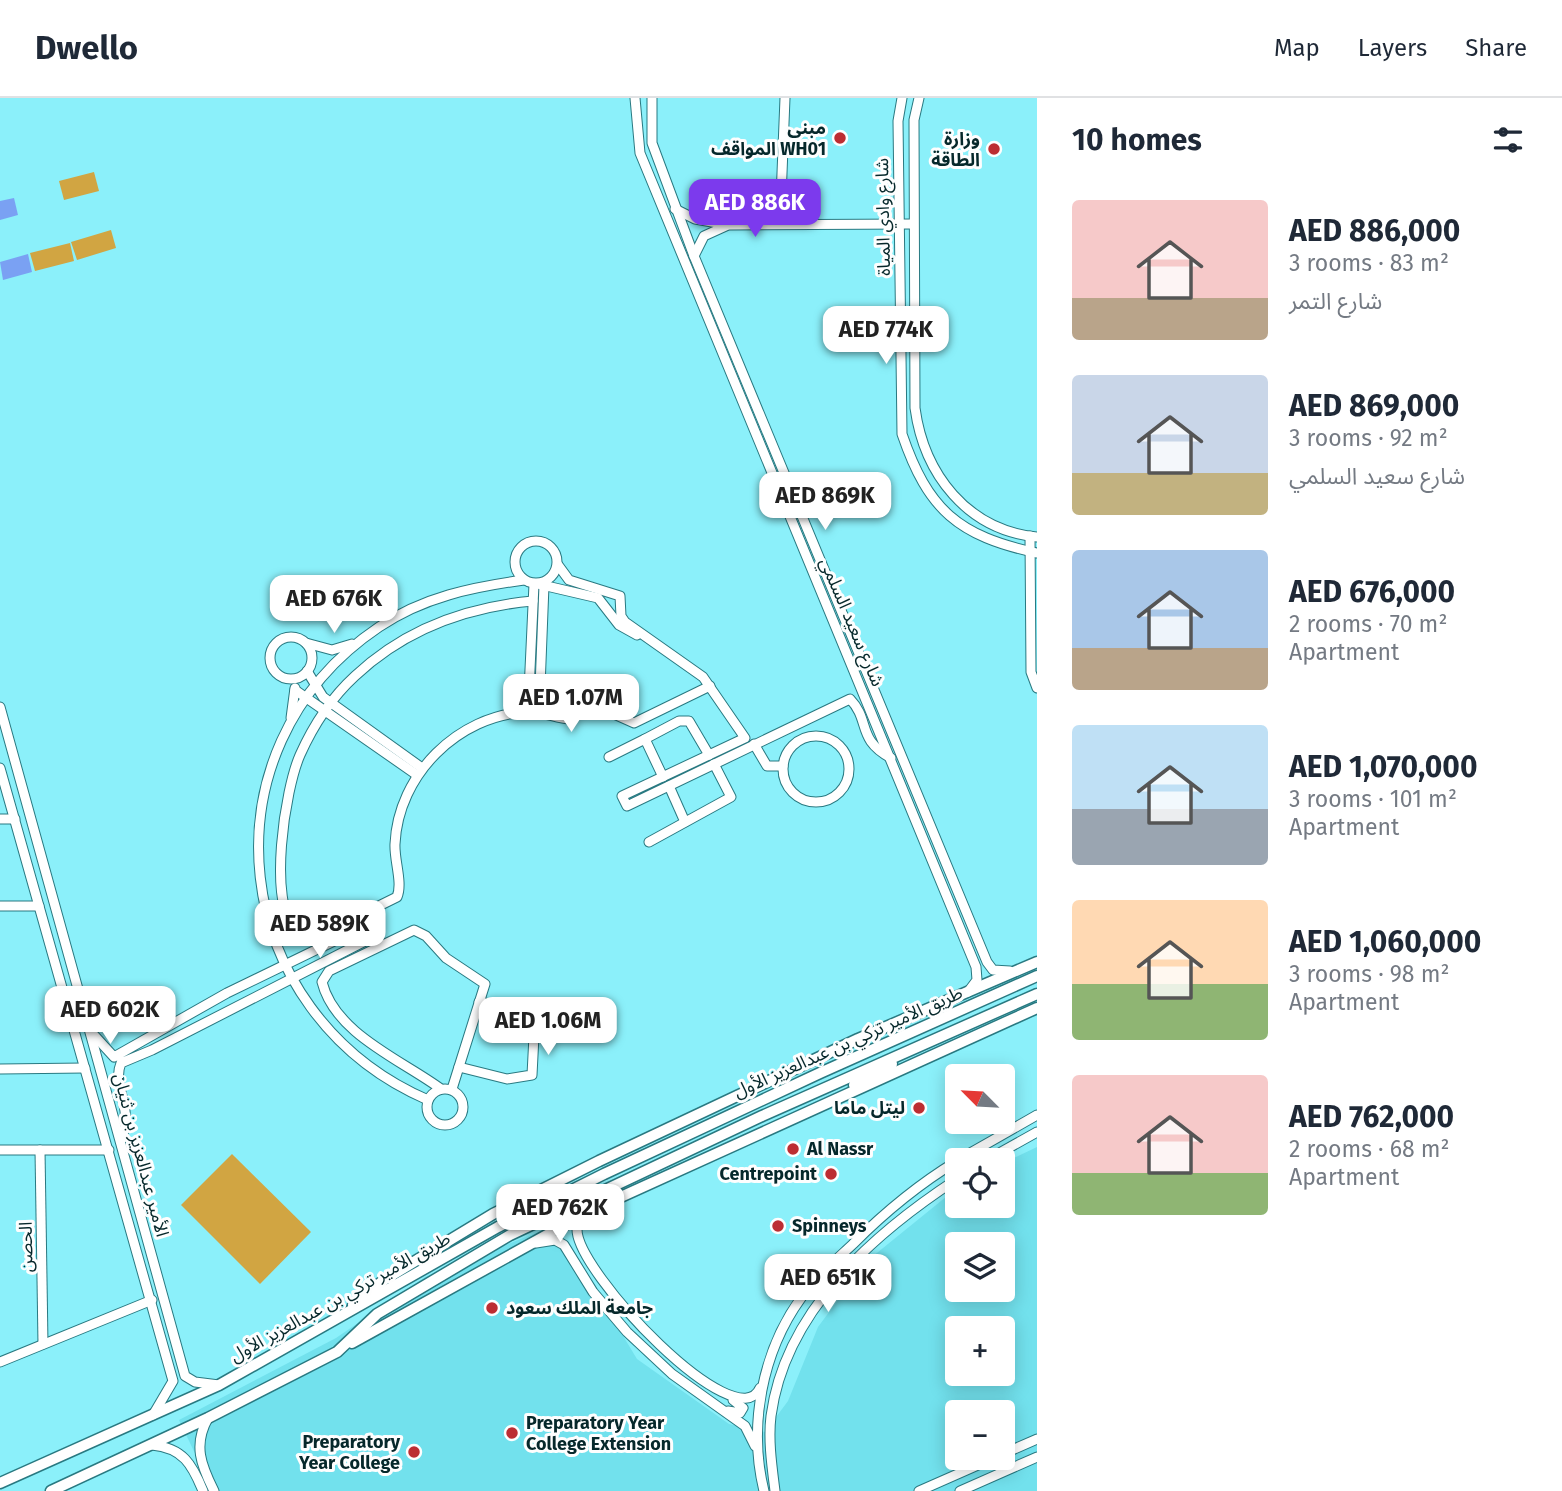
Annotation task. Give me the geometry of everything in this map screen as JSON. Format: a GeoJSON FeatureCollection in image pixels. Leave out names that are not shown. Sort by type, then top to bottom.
{"type":"FeatureCollection","features":[{"type":"Feature","properties":{"kind":"main road"},"geometry":{"type":"LineString","coordinates":[[326,1326],[384,1280],[493,1214],[599,1161],[858,1040],[962,997],[1037,962]]}},
{"type":"Feature","properties":{"kind":"main road","name":"طريق الأمير تركي بن عبدالعزيز الأول"},"geometry":{"type":"LineString","coordinates":[[0,1483],[219,1385],[498,1227],[604,1174],[1037,976]]}},
{"type":"Feature","properties":{"kind":"main road","name":"طريق الأمير تركي بن عبدالعزيز الأول"},"geometry":{"type":"LineString","coordinates":[[58,1489],[208,1418],[337,1352],[377,1314],[510,1235],[978,1019],[1037,995]]}},
{"type":"Feature","properties":{"kind":"main road"},"geometry":{"type":"LineString","coordinates":[[788,1073],[989,998]]}},
{"type":"Feature","properties":{"kind":"main road"},"geometry":{"type":"LineString","coordinates":[[337,1352],[592,1210],[1037,1008]]}},
{"type":"Feature","properties":{"kind":"main road"},"geometry":{"type":"LineString","coordinates":[[816,1108],[978,1019]]}},
{"type":"Feature","properties":{"kind":"street","name":"شارع سعيد السلمي"},"geometry":{"type":"LineString","coordinates":[[635,98],[640,153],[972,959],[977,980],[962,997]]}},
{"type":"Feature","properties":{"kind":"street","name":"شارع سعيد السلمي"},"geometry":{"type":"LineString","coordinates":[[652,98],[652,143],[694,256],[984,953],[993,970],[1023,969]]}},
{"type":"Feature","properties":{"kind":"street"},"geometry":{"type":"LineString","coordinates":[[780,223],[785,98]]}},
{"type":"Feature","properties":{"kind":"street","name":"شارع وادي المياة"},"geometry":{"type":"LineString","coordinates":[[902,98],[898,121],[902,434],[915,472],[947,516],[982,537],[1033,552]]}},
{"type":"Feature","properties":{"kind":"street","name":"شارع وادي المياة"},"geometry":{"type":"LineString","coordinates":[[919,98],[914,120],[913,224],[915,408],[922,444],[944,486],[968,510],[991,525],[1034,536]]}},
{"type":"Feature","properties":{"kind":"street"},"geometry":{"type":"LineString","coordinates":[[676,208],[695,219],[729,225],[913,224]]}},
{"type":"Feature","properties":{"kind":"street"},"geometry":{"type":"LineString","coordinates":[[694,256],[704,236],[729,225]]}},
{"type":"Feature","properties":{"kind":"street"},"geometry":{"type":"LineString","coordinates":[[1034,536],[1031,672],[1037,688]]}},
{"type":"Feature","properties":{"kind":"street"},"geometry":{"type":"LineString","coordinates":[[662,646],[624,629],[598,598],[535,583],[516,569],[516,556],[529,542],[547,544],[556,553],[558,565],[569,580],[620,596],[621,616],[625,622],[662,646],[684,661],[710,686],[745,737],[711,759],[669,786],[627,806],[622,796],[663,777],[711,759],[754,744],[850,699],[867,740],[891,758]]}},
{"type":"Feature","properties":{"kind":"street"},"geometry":{"type":"LineString","coordinates":[[307,671],[292,679],[278,676],[270,664],[271,649],[283,638],[293,637],[332,650],[363,638],[399,615],[436,598],[478,587],[535,583],[551,578],[558,565]]}},
{"type":"Feature","properties":{"kind":"street"},"geometry":{"type":"LineString","coordinates":[[528,712],[535,583]]}},
{"type":"Feature","properties":{"kind":"street"},"geometry":{"type":"LineString","coordinates":[[535,583],[539,713]]}},
{"type":"Feature","properties":{"kind":"street"},"geometry":{"type":"LineString","coordinates":[[533,601],[486,607],[452,616],[417,632],[379,655],[353,677],[328,707],[299,757],[283,822],[280,856],[284,891],[289,920],[296,931],[316,937],[397,897],[400,890],[395,843],[406,796],[420,771],[448,741],[476,725],[528,712],[569,719],[584,701]]}},
{"type":"Feature","properties":{"kind":"street"},"geometry":{"type":"LineString","coordinates":[[285,736],[315,687],[363,638]]}},
{"type":"Feature","properties":{"kind":"street"},"geometry":{"type":"LineString","coordinates":[[305,642],[312,654],[307,671],[328,707]]}},
{"type":"Feature","properties":{"kind":"street"},"geometry":{"type":"LineString","coordinates":[[292,679],[295,690],[294,708],[265,794],[259,856],[268,921],[290,979],[316,1018],[347,1051],[401,1088],[428,1100]]}},
{"type":"Feature","properties":{"kind":"street"},"geometry":{"type":"LineString","coordinates":[[540,690],[584,701],[634,723],[710,686]]}},
{"type":"Feature","properties":{"kind":"street"},"geometry":{"type":"LineString","coordinates":[[295,690],[307,699],[328,707],[420,771]]}},
{"type":"Feature","properties":{"kind":"street","name":"الأمير عبدالعزيز بن ثنيان"},"geometry":{"type":"LineString","coordinates":[[0,707],[185,1376]]}},
{"type":"Feature","properties":{"kind":"street"},"geometry":{"type":"LineString","coordinates":[[609,757],[679,721],[689,721],[731,797],[649,842]]}},
{"type":"Feature","properties":{"kind":"street"},"geometry":{"type":"LineString","coordinates":[[818,736],[838,744],[845,753],[849,774],[839,793],[819,802],[808,802],[790,790],[783,766],[789,750],[797,742],[818,736]]}},
{"type":"Feature","properties":{"kind":"street"},"geometry":{"type":"LineString","coordinates":[[645,739],[663,777]]}},
{"type":"Feature","properties":{"kind":"street"},"geometry":{"type":"LineString","coordinates":[[754,744],[767,766],[783,766]]}},
{"type":"Feature","properties":{"kind":"street"},"geometry":{"type":"LineString","coordinates":[[0,769],[17,765]]}},
{"type":"Feature","properties":{"kind":"street","name":"الأمير عبدالعزيز بن ثنيان"},"geometry":{"type":"LineString","coordinates":[[0,769],[173,1381]]}},
{"type":"Feature","properties":{"kind":"street"},"geometry":{"type":"LineString","coordinates":[[669,786],[685,822]]}},
{"type":"Feature","properties":{"kind":"street"},"geometry":{"type":"LineString","coordinates":[[0,819],[15,819]]}},
{"type":"Feature","properties":{"kind":"street"},"geometry":{"type":"LineString","coordinates":[[0,906],[39,906]]}},
{"type":"Feature","properties":{"kind":"street"},"geometry":{"type":"LineString","coordinates":[[90,1030],[114,1057],[284,965],[365,926],[371,938],[156,1048],[121,1063],[118,1072],[127,1110],[126,1128],[121,1140]]}},
{"type":"Feature","properties":{"kind":"street"},"geometry":{"type":"LineString","coordinates":[[428,1100],[427,1112],[434,1122],[452,1124],[461,1116],[463,1104],[447,1089],[358,1032],[325,994],[322,982],[329,971],[414,930],[426,936],[446,958],[485,984],[459,1067],[447,1089],[428,1100]]}},
{"type":"Feature","properties":{"kind":"street"},"geometry":{"type":"LineString","coordinates":[[972,959],[981,966],[985,964],[984,953]]}},
{"type":"Feature","properties":{"kind":"street"},"geometry":{"type":"LineString","coordinates":[[459,1067],[507,1079],[532,1075],[535,1016],[523,1010],[479,1002]]}},
{"type":"Feature","properties":{"kind":"street"},"geometry":{"type":"LineString","coordinates":[[152,1036],[156,1048]]}},
{"type":"Feature","properties":{"kind":"street"},"geometry":{"type":"LineString","coordinates":[[0,1069],[85,1068]]}},
{"type":"Feature","properties":{"kind":"street"},"geometry":{"type":"LineString","coordinates":[[980,1148],[1037,1115]]}},
{"type":"Feature","properties":{"kind":"street"},"geometry":{"type":"LineString","coordinates":[[1008,1148],[1037,1132]]}},
{"type":"Feature","properties":{"kind":"street"},"geometry":{"type":"LineString","coordinates":[[0,1150],[109,1150]]}},
{"type":"Feature","properties":{"kind":"street","name":"الحصن"},"geometry":{"type":"LineString","coordinates":[[40,1150],[43,1344]]}},
{"type":"Feature","properties":{"kind":"street"},"geometry":{"type":"LineString","coordinates":[[708,1383],[744,1400],[759,1392],[783,1326],[815,1281],[905,1195],[945,1169]]}},
{"type":"Feature","properties":{"kind":"street"},"geometry":{"type":"LineString","coordinates":[[775,1491],[771,1418],[784,1367],[805,1319],[871,1246],[945,1188]]}},
{"type":"Feature","properties":{"kind":"street"},"geometry":{"type":"LineString","coordinates":[[590,1261],[576,1227],[592,1210]]}},
{"type":"Feature","properties":{"kind":"street"},"geometry":{"type":"LineString","coordinates":[[527,1244],[561,1242],[593,1292],[648,1353],[745,1426],[757,1453],[764,1491]]}},
{"type":"Feature","properties":{"kind":"street"},"geometry":{"type":"LineString","coordinates":[[593,1292],[574,1249],[580,1248],[638,1324],[667,1353],[743,1408],[737,1414],[711,1402]]}},
{"type":"Feature","properties":{"kind":"street"},"geometry":{"type":"LineString","coordinates":[[0,1362],[152,1300]]}},
{"type":"Feature","properties":{"kind":"street"},"geometry":{"type":"LineString","coordinates":[[152,1415],[173,1381],[185,1376],[195,1382],[219,1385]]}},
{"type":"Feature","properties":{"kind":"street"},"geometry":{"type":"LineString","coordinates":[[757,1453],[763,1380]]}},
{"type":"Feature","properties":{"kind":"street"},"geometry":{"type":"LineString","coordinates":[[208,1418],[201,1433],[198,1457],[214,1491]]}},
{"type":"Feature","properties":{"kind":"street"},"geometry":{"type":"LineString","coordinates":[[1015,1449],[1037,1439]]}},
{"type":"Feature","properties":{"kind":"street"},"geometry":{"type":"LineString","coordinates":[[151,1445],[168,1447],[183,1455],[194,1468],[203,1491]]}},
{"type":"Feature","properties":{"kind":"street"},"geometry":{"type":"LineString","coordinates":[[960,1491],[1037,1457]]}},
{"type":"Feature","properties":{"kind":"street"},"geometry":{"type":"LineString","coordinates":[[919,1491],[967,1470]]}},
{"type":"Feature","properties":{"kind":"shaded area"},"geometry":{"type":"Polygon","coordinates":[[[94,172],[99,191],[64,200],[59,181],[94,172]]]}},
{"type":"Feature","properties":{"kind":"shaded area"},"geometry":{"type":"Polygon","coordinates":[[[14,198],[18,215],[0,220],[0,201],[14,198]]]}},
{"type":"Feature","properties":{"kind":"shaded area"},"geometry":{"type":"Polygon","coordinates":[[[111,230],[116,248],[77,260],[71,242],[111,230]]]}},
{"type":"Feature","properties":{"kind":"shaded area"},"geometry":{"type":"Polygon","coordinates":[[[70,243],[74,261],[35,271],[30,253],[70,243]]]}},
{"type":"Feature","properties":{"kind":"shaded area"},"geometry":{"type":"Polygon","coordinates":[[[28,254],[32,272],[3,280],[0,262],[28,254]]]}},
{"type":"Feature","properties":{"kind":"shaded area","name":"جامعة الملك سعود"},"geometry":{"type":"Polygon","coordinates":[[[1037,1147],[1037,1491],[213,1491],[179,1420],[336,1338],[425,1277],[556,1225],[637,1359],[729,1424],[765,1432],[788,1401],[818,1327],[867,1261],[945,1198],[945,1218],[1015,1218],[1015,1157],[1037,1147]]]}},
{"type":"Feature","properties":{"kind":"shaded area"},"geometry":{"type":"Polygon","coordinates":[[[232,1154],[311,1232],[260,1284],[181,1205],[232,1154]]]}},
{"type":"Feature","properties":{"kind":"place","name":"مبنى المواقف WH01"},"geometry":{"type":"Point","coordinates":[840,138]}},
{"type":"Feature","properties":{"kind":"place","name":"وزارة الطاقة"},"geometry":{"type":"Point","coordinates":[994,149]}},
{"type":"Feature","properties":{"kind":"place","name":"ليتل ماما"},"geometry":{"type":"Point","coordinates":[919,1108]}},
{"type":"Feature","properties":{"kind":"place","name":"Al Nassr"},"geometry":{"type":"Point","coordinates":[793,1149]}},
{"type":"Feature","properties":{"kind":"place","name":"Centrepoint"},"geometry":{"type":"Point","coordinates":[831,1174]}},
{"type":"Feature","properties":{"kind":"place","name":"Spinneys"},"geometry":{"type":"Point","coordinates":[778,1226]}},
{"type":"Feature","properties":{"kind":"place","name":"جامعة الملك سعود"},"geometry":{"type":"Point","coordinates":[492,1308]}},
{"type":"Feature","properties":{"kind":"place","name":"Preparatory Year College Extension"},"geometry":{"type":"Point","coordinates":[512,1433]}},
{"type":"Feature","properties":{"kind":"place","name":"Preparatory Year College"},"geometry":{"type":"Point","coordinates":[414,1452]}}]}
